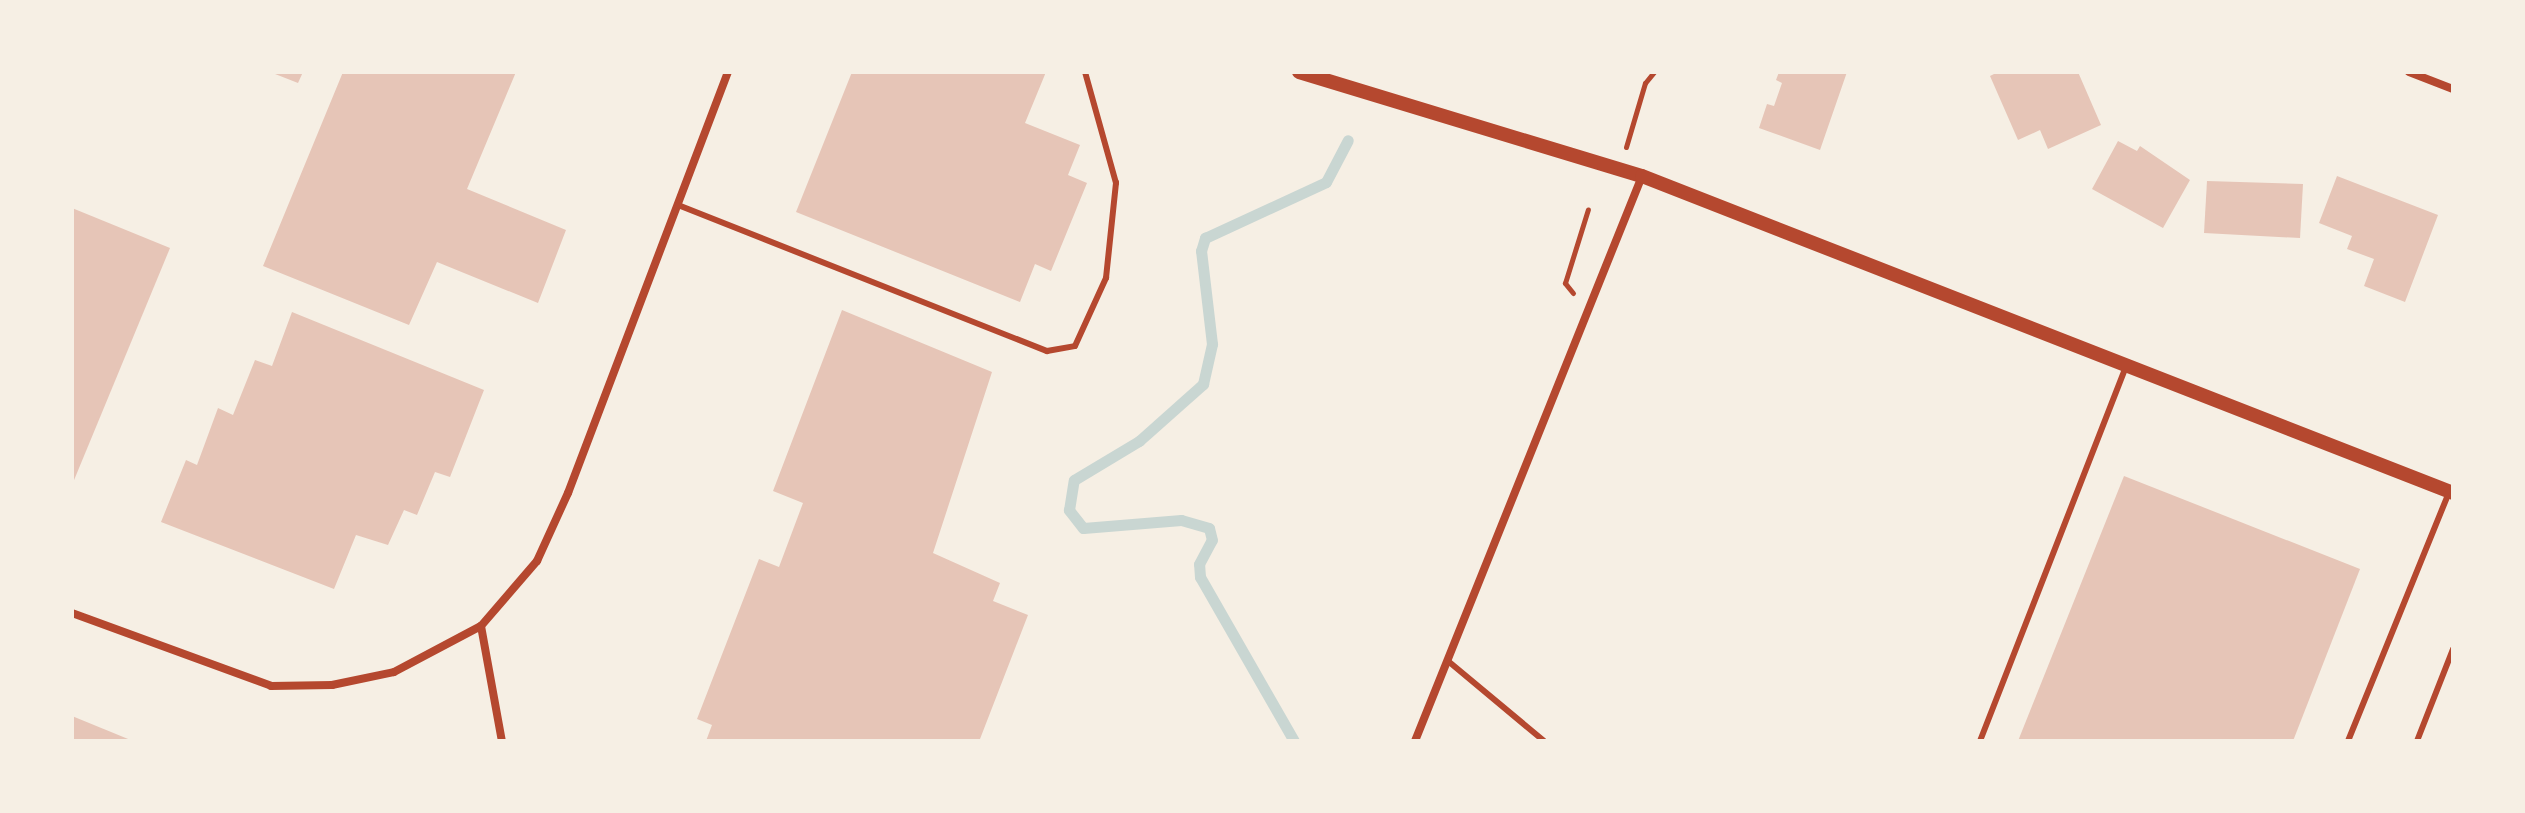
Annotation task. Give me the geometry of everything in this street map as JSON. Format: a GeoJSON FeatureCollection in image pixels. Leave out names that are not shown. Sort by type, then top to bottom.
{"type":"FeatureCollection","features":[{"type":"Feature","properties":{"kind":"street"},"geometry":{"type":"LineString","coordinates":[[72,613],[271,686],[332,685],[394,672],[481,626],[537,561],[562,507],[728,72]]}},
{"type":"Feature","properties":{"kind":"street"},"geometry":{"type":"LineString","coordinates":[[1299,72],[1642,176],[2451,492]]}},
{"type":"Feature","properties":{"kind":"street"},"geometry":{"type":"LineString","coordinates":[[2409,72],[2453,89]]}},
{"type":"Feature","properties":{"kind":"street"},"geometry":{"type":"LineString","coordinates":[[1415,741],[1642,176]]}},
{"type":"Feature","properties":{"kind":"street"},"geometry":{"type":"LineString","coordinates":[[481,626],[502,741]]}},
{"type":"Feature","properties":{"kind":"lane"},"geometry":{"type":"LineString","coordinates":[[678,205],[1047,351],[1075,346],[1106,278],[1116,183],[1085,72]]}},
{"type":"Feature","properties":{"kind":"lane"},"geometry":{"type":"LineString","coordinates":[[1980,741],[2126,366]]}},
{"type":"Feature","properties":{"kind":"lane"},"geometry":{"type":"LineString","coordinates":[[2348,741],[2451,492]]}},
{"type":"Feature","properties":{"kind":"lane"},"geometry":{"type":"LineString","coordinates":[[2417,741],[2453,649]]}},
{"type":"Feature","properties":{"kind":"lane"},"geometry":{"type":"LineString","coordinates":[[1448,661],[1544,741]]}},
{"type":"Feature","properties":{"kind":"path"},"geometry":{"type":"LineString","coordinates":[[1625,148],[1645,83],[1654,72]]}},
{"type":"Feature","properties":{"kind":"path"},"geometry":{"type":"LineString","coordinates":[[1588,209],[1565,283],[1588,312]]}},
{"type":"Feature","properties":{"kind":"building"},"geometry":{"type":"Polygon","coordinates":[[[270,72],[303,72],[298,83],[270,72]]]}},
{"type":"Feature","properties":{"kind":"building"},"geometry":{"type":"Polygon","coordinates":[[[343,72],[516,72],[467,189],[566,230],[538,303],[437,262],[409,325],[263,266],[343,72]]]}},
{"type":"Feature","properties":{"kind":"building"},"geometry":{"type":"Polygon","coordinates":[[[852,72],[1046,72],[1025,123],[1080,145],[1068,175],[1087,183],[1051,271],[1035,264],[1020,302],[796,212],[852,72]]]}},
{"type":"Feature","properties":{"kind":"building"},"geometry":{"type":"Polygon","coordinates":[[[1779,72],[1847,72],[1820,150],[1759,128],[1767,104],[1774,106],[1782,83],[1776,80],[1779,72]]]}},
{"type":"Feature","properties":{"kind":"building"},"geometry":{"type":"Polygon","coordinates":[[[1998,72],[2078,72],[2101,125],[2048,149],[2040,130],[2018,140],[1990,76],[1998,72]]]}},
{"type":"Feature","properties":{"kind":"building"},"geometry":{"type":"Polygon","coordinates":[[[2118,141],[2137,151],[2140,146],[2190,180],[2163,228],[2092,189],[2118,141]]]}},
{"type":"Feature","properties":{"kind":"building"},"geometry":{"type":"Polygon","coordinates":[[[2337,176],[2438,215],[2405,302],[2364,286],[2374,259],[2347,249],[2352,236],[2319,223],[2337,176]]]}},
{"type":"Feature","properties":{"kind":"building"},"geometry":{"type":"Polygon","coordinates":[[[2207,181],[2303,184],[2300,238],[2204,233],[2207,181]]]}},
{"type":"Feature","properties":{"kind":"building"},"geometry":{"type":"Polygon","coordinates":[[[72,208],[170,248],[72,485],[72,208]]]}},
{"type":"Feature","properties":{"kind":"building"},"geometry":{"type":"Polygon","coordinates":[[[842,310],[992,372],[933,553],[1000,583],[993,601],[1028,615],[980,739],[985,741],[706,741],[712,725],[697,719],[759,559],[779,567],[803,503],[773,491],[842,310]]]}},
{"type":"Feature","properties":{"kind":"building"},"geometry":{"type":"Polygon","coordinates":[[[292,312],[484,390],[450,477],[435,472],[417,515],[404,510],[388,545],[356,535],[334,589],[161,522],[186,460],[197,465],[218,408],[233,415],[255,360],[272,366],[292,312]]]}},
{"type":"Feature","properties":{"kind":"building"},"geometry":{"type":"Polygon","coordinates":[[[2124,476],[2360,569],[2293,741],[2018,741],[2124,476]]]}},
{"type":"Feature","properties":{"kind":"building"},"geometry":{"type":"Polygon","coordinates":[[[72,716],[133,741],[72,741],[72,716]]]}},
{"type":"Feature","properties":{"kind":"waterway"},"geometry":{"type":"LineString","coordinates":[[1294,741],[1200,577],[1199,564],[1212,540],[1209,528],[1181,520],[1083,528],[1069,510],[1074,480],[1139,441],[1203,384],[1212,344],[1201,251],[1205,238],[1326,182],[1348,140]]}}]}
